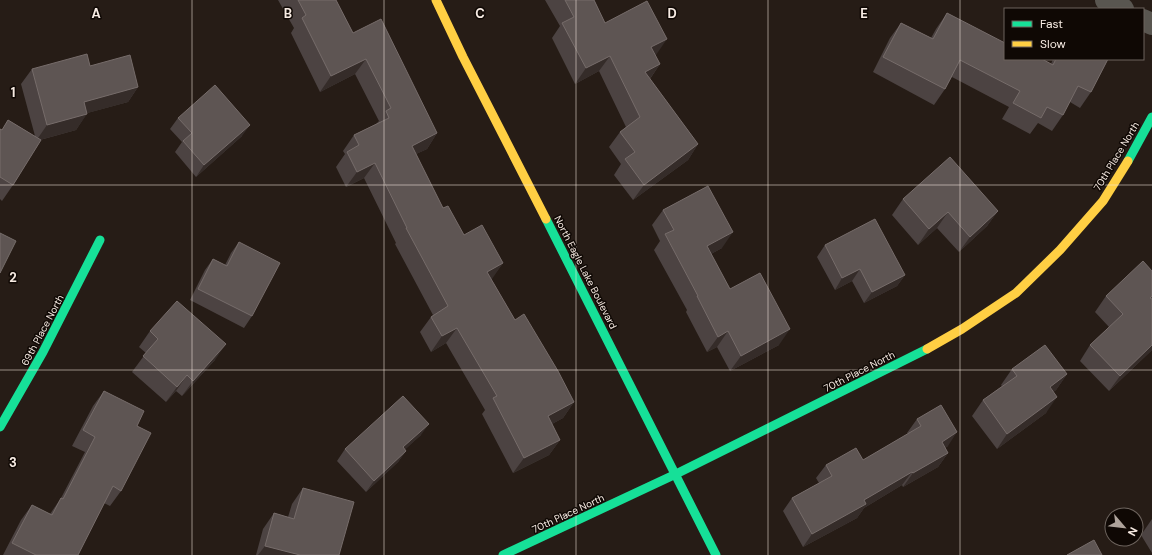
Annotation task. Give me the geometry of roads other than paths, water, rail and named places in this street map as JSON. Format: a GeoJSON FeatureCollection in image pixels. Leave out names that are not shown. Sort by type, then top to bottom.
{"type":"FeatureCollection","features":[{"type":"Feature","properties":{"kind":"street","name":"North Eagle Lake Boulevard"},"geometry":{"type":"LineString","coordinates":[[436,0],[463,57],[716,555]]}},
{"type":"Feature","properties":{"kind":"street"},"geometry":{"type":"LineString","coordinates":[[1106,0],[1121,8]]}},
{"type":"Feature","properties":{"kind":"street","name":"70th Place North"},"geometry":{"type":"LineString","coordinates":[[503,555],[676,474],[915,355],[962,329],[1016,293],[1060,250],[1103,200],[1128,162],[1152,117]]}},
{"type":"Feature","properties":{"kind":"street","name":"69th Place North"},"geometry":{"type":"LineString","coordinates":[[0,427],[43,352],[100,240]]}}]}
